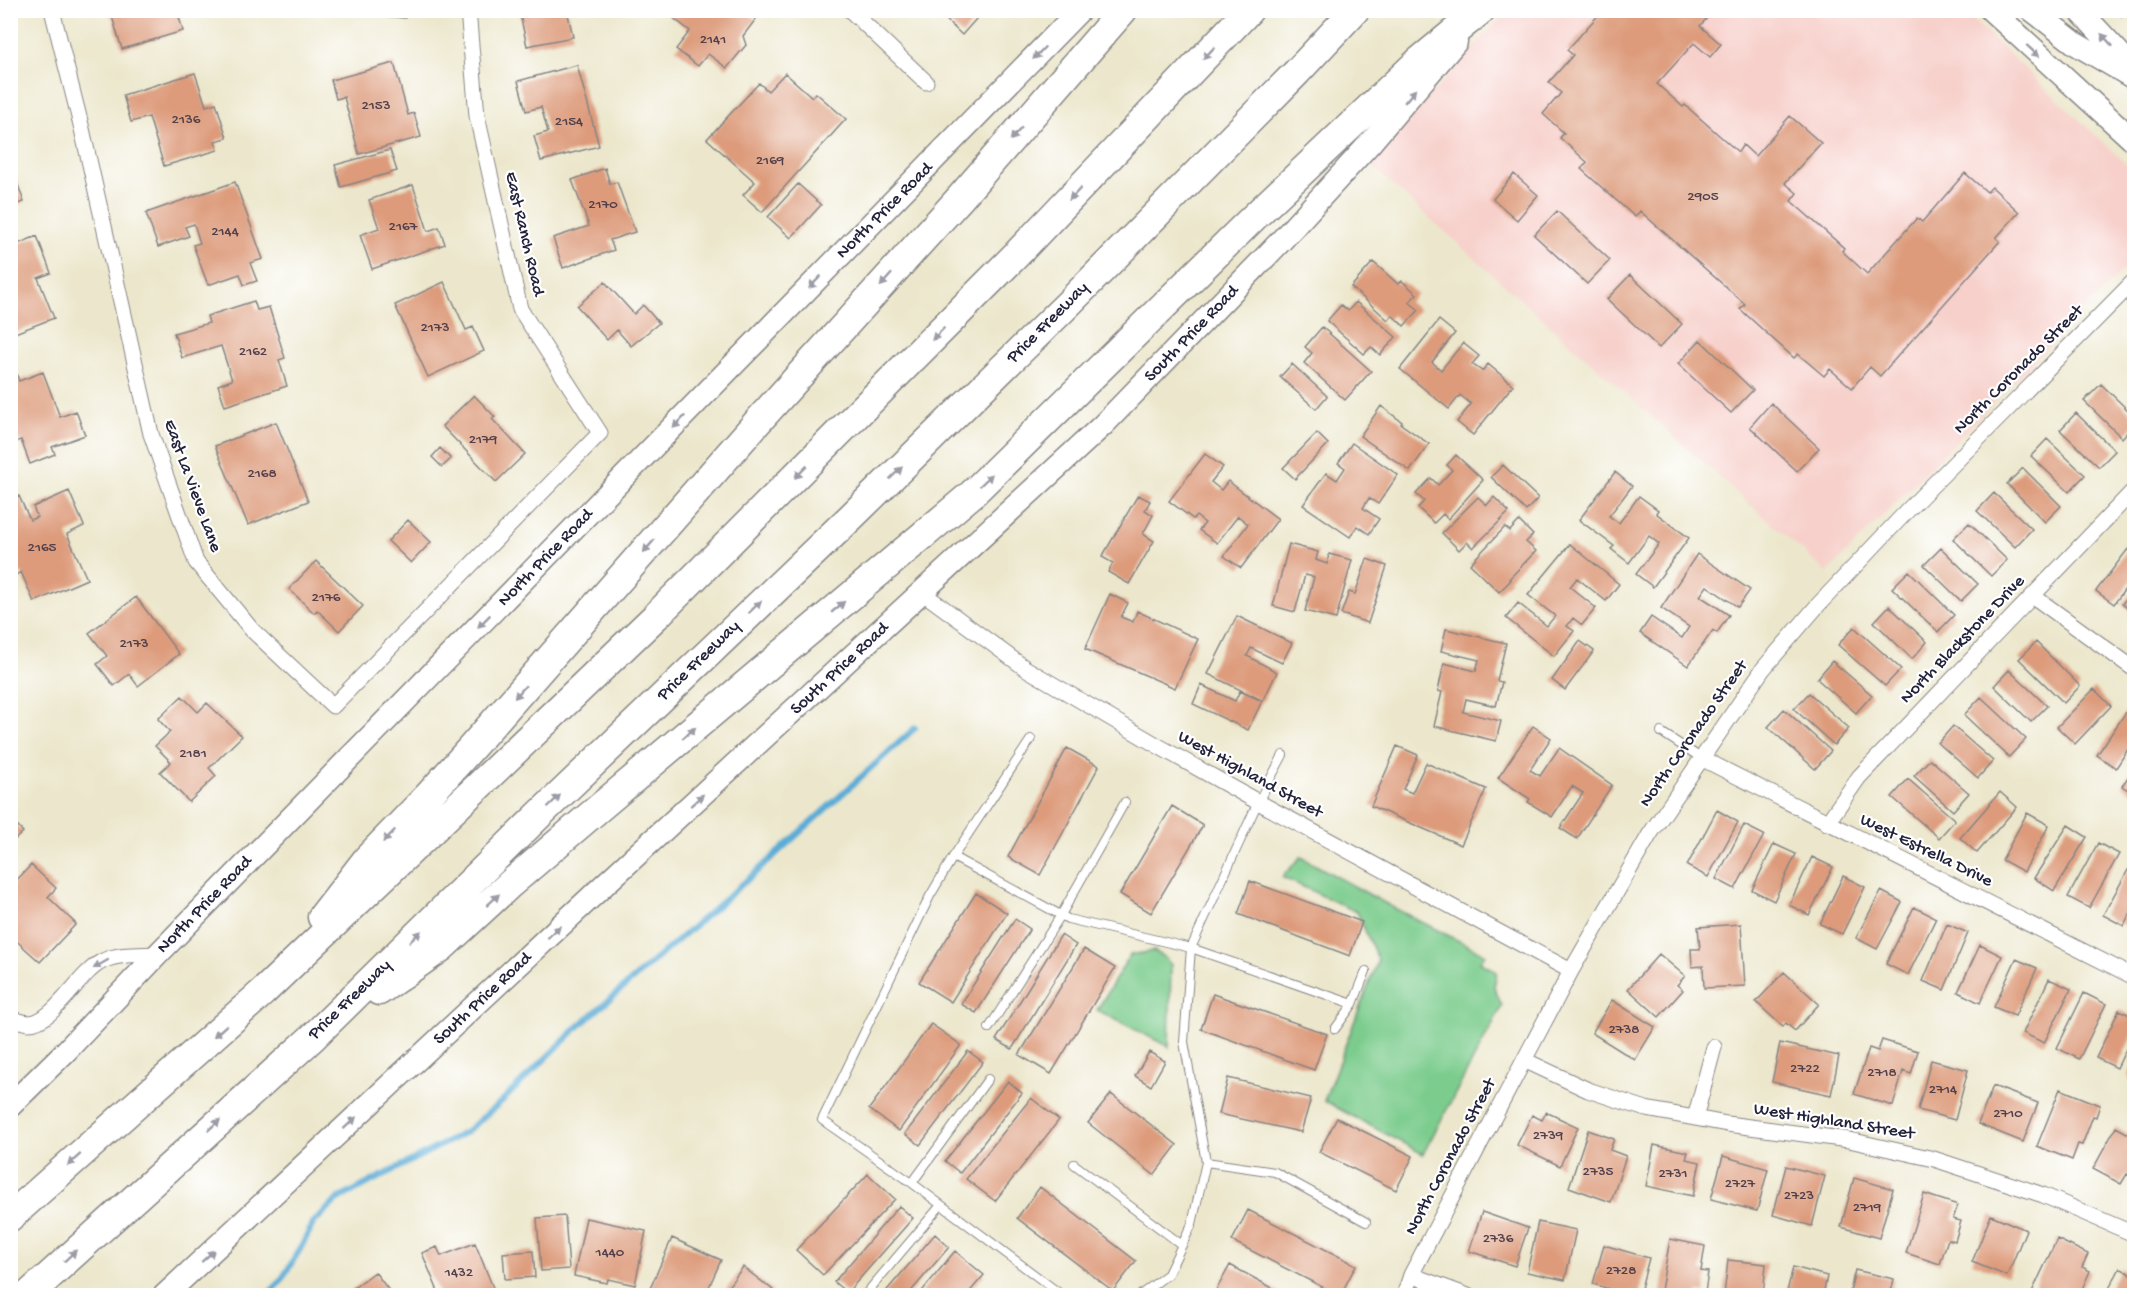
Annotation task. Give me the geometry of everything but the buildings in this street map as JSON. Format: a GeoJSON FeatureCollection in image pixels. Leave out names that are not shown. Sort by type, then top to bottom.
{"type":"FeatureCollection","features":[{"type":"Feature","properties":{"kind":"highway"},"geometry":{"type":"LineString","coordinates":[[263,992],[367,859],[472,747],[761,418],[961,197],[1123,10]]}},
{"type":"Feature","properties":{"kind":"highway"},"geometry":{"type":"LineString","coordinates":[[10,1217],[263,992],[655,617],[1017,254],[1249,10]]}},
{"type":"Feature","properties":{"kind":"highway","name":"Price Freeway"},"geometry":{"type":"LineString","coordinates":[[27,1296],[313,1037],[683,676],[850,518],[1069,303],[1297,72],[1355,10]]}},
{"type":"Feature","properties":{"kind":"highway"},"geometry":{"type":"LineString","coordinates":[[313,1037],[442,947],[510,884],[972,494],[1254,217],[1418,62],[1482,10]]}},
{"type":"Feature","properties":{"kind":"main road","name":"North Price Road"},"geometry":{"type":"LineString","coordinates":[[10,1106],[1080,10]]}},
{"type":"Feature","properties":{"kind":"main road","name":"South Price Road"},"geometry":{"type":"LineString","coordinates":[[165,1296],[1140,388],[1280,242],[1372,141],[1482,10]]}},
{"type":"Feature","properties":{"kind":"main road"},"geometry":{"type":"LineString","coordinates":[[1991,10],[2134,141]]}},
{"type":"Feature","properties":{"kind":"main road"},"geometry":{"type":"LineString","coordinates":[[2032,10],[2076,44],[2134,78]]}},
{"type":"Feature","properties":{"kind":"main road"},"geometry":{"type":"LineString","coordinates":[[2079,10],[2134,69]]}},
{"type":"Feature","properties":{"kind":"street","name":"East La Vieve Lane"},"geometry":{"type":"LineString","coordinates":[[52,10],[82,129],[151,434],[196,562],[252,630],[333,706],[491,544]]}},
{"type":"Feature","properties":{"kind":"street","name":"East Ranch Road"},"geometry":{"type":"LineString","coordinates":[[468,10],[477,116],[520,309],[600,434],[491,544]]}},
{"type":"Feature","properties":{"kind":"street"},"geometry":{"type":"LineString","coordinates":[[850,10],[926,82]]}},
{"type":"Feature","properties":{"kind":"street","name":"North Coronado Street"},"geometry":{"type":"LineString","coordinates":[[1404,1296],[1411,1275],[1570,971],[1650,834],[1763,669],[1818,605],[1916,502],[2134,281]]}},
{"type":"Feature","properties":{"kind":"street","name":"North Blackstone Drive"},"geometry":{"type":"LineString","coordinates":[[1827,823],[1859,777],[2134,490]]}},
{"type":"Feature","properties":{"kind":"street","name":"West Highland Street"},"geometry":{"type":"LineString","coordinates":[[923,592],[1025,668],[1258,802],[1570,971]]}},
{"type":"Feature","properties":{"kind":"street"},"geometry":{"type":"LineString","coordinates":[[2033,596],[2134,669]]}},
{"type":"Feature","properties":{"kind":"street","name":"West Estrella Drive"},"geometry":{"type":"LineString","coordinates":[[1701,758],[2134,976]]}},
{"type":"Feature","properties":{"kind":"street"},"geometry":{"type":"LineString","coordinates":[[10,1019],[31,1023],[49,1014],[101,961],[119,956],[158,954]]}},
{"type":"Feature","properties":{"kind":"street"},"geometry":{"type":"LineString","coordinates":[[1695,1118],[1714,1047]]}},
{"type":"Feature","properties":{"kind":"street","name":"West Highland Street"},"geometry":{"type":"LineString","coordinates":[[1524,1060],[1597,1093],[1646,1109],[1727,1124],[1849,1140],[1934,1159],[2043,1195],[2134,1234]]}},
{"type":"Feature","properties":{"kind":"street"},"geometry":{"type":"LineString","coordinates":[[1411,1275],[1468,1296]]}},
{"type":"Feature","properties":{"kind":"lane"},"geometry":{"type":"LineString","coordinates":[[1661,732],[1701,758]]}},
{"type":"Feature","properties":{"kind":"lane"},"geometry":{"type":"LineString","coordinates":[[1031,740],[953,857],[930,896],[822,1120],[912,1183],[1063,1296]]}},
{"type":"Feature","properties":{"kind":"lane"},"geometry":{"type":"LineString","coordinates":[[1145,1294],[1168,1274],[1192,1224],[1206,1161],[1184,1042],[1191,948],[1258,802],[1283,755]]}},
{"type":"Feature","properties":{"kind":"lane"},"geometry":{"type":"LineString","coordinates":[[989,1028],[1061,915],[1125,802]]}},
{"type":"Feature","properties":{"kind":"lane"},"geometry":{"type":"LineString","coordinates":[[953,857],[1068,920],[1191,948],[1353,1004]]}},
{"type":"Feature","properties":{"kind":"lane"},"geometry":{"type":"LineString","coordinates":[[1335,1029],[1353,1004],[1366,971]]}},
{"type":"Feature","properties":{"kind":"lane"},"geometry":{"type":"LineString","coordinates":[[912,1183],[988,1078]]}},
{"type":"Feature","properties":{"kind":"lane"},"geometry":{"type":"LineString","coordinates":[[1206,1161],[1275,1172],[1366,1222]]}},
{"type":"Feature","properties":{"kind":"lane"},"geometry":{"type":"LineString","coordinates":[[1074,1164],[1182,1245]]}},
{"type":"Feature","properties":{"kind":"lane"},"geometry":{"type":"LineString","coordinates":[[864,1296],[941,1205]]}},
{"type":"Feature","properties":{"kind":"shaded area"},"geometry":{"type":"Polygon","coordinates":[[[1506,11],[1963,11],[2134,171],[2134,259],[1827,573],[1369,164],[1506,11]]]}},
{"type":"Feature","properties":{"kind":"green space"},"geometry":{"type":"Polygon","coordinates":[[[1301,857],[1485,954],[1480,962],[1497,972],[1494,987],[1502,1006],[1423,1154],[1324,1101],[1378,960],[1357,912],[1282,877],[1301,857]]]}},
{"type":"Feature","properties":{"kind":"green space"},"geometry":{"type":"Polygon","coordinates":[[[1154,951],[1171,965],[1169,1047],[1097,1010],[1130,955],[1154,951]]]}},
{"type":"Feature","properties":{"kind":"waterway"},"geometry":{"type":"LineString","coordinates":[[266,1296],[280,1282],[314,1222],[338,1199],[466,1132],[503,1100],[580,1025],[754,874],[915,728]]}}]}
